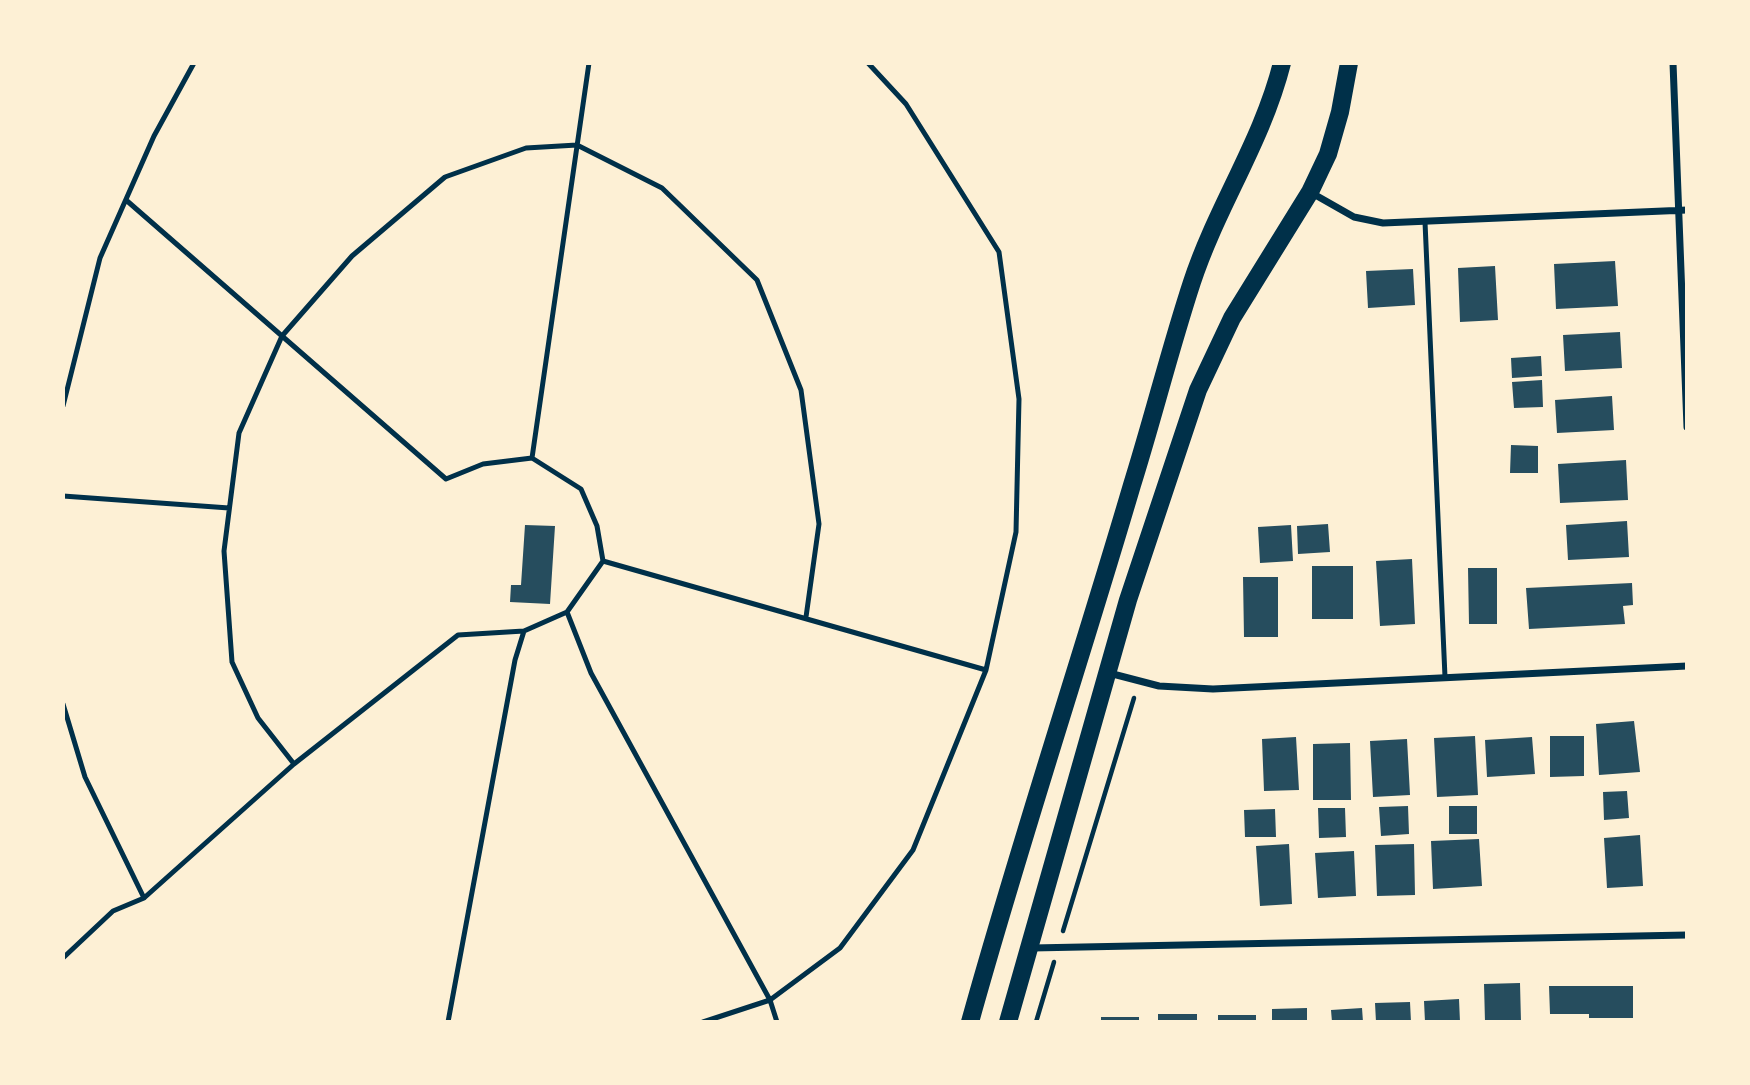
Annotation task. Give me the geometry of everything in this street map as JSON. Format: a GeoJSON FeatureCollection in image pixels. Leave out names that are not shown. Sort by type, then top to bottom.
{"type":"FeatureCollection","features":[{"type":"Feature","properties":{"kind":"main road"},"geometry":{"type":"LineString","coordinates":[[970,1022],[1012,870],[1133,485],[1193,280],[1217,218],[1254,148],[1282,63]]}},
{"type":"Feature","properties":{"kind":"main road"},"geometry":{"type":"LineString","coordinates":[[1008,1022],[1128,600],[1198,390],[1231,318],[1310,192],[1328,154],[1340,112],[1349,63]]}},
{"type":"Feature","properties":{"kind":"street"},"geometry":{"type":"LineString","coordinates":[[1673,63],[1683,210],[1687,427]]}},
{"type":"Feature","properties":{"kind":"street"},"geometry":{"type":"LineString","coordinates":[[1310,192],[1354,217],[1382,223],[1683,210]]}},
{"type":"Feature","properties":{"kind":"street"},"geometry":{"type":"LineString","coordinates":[[1108,673],[1182,689],[1213,689],[1687,666]]}},
{"type":"Feature","properties":{"kind":"street"},"geometry":{"type":"LineString","coordinates":[[1031,947],[1687,935]]}},
{"type":"Feature","properties":{"kind":"lane"},"geometry":{"type":"LineString","coordinates":[[63,406],[100,258],[154,136],[194,63]]}},
{"type":"Feature","properties":{"kind":"lane"},"geometry":{"type":"LineString","coordinates":[[532,458],[589,63]]}},
{"type":"Feature","properties":{"kind":"lane"},"geometry":{"type":"LineString","coordinates":[[703,1022],[770,1000],[840,948],[913,850],[986,670],[1016,532],[1019,399],[999,252],[906,104],[868,63]]}},
{"type":"Feature","properties":{"kind":"lane"},"geometry":{"type":"LineString","coordinates":[[294,764],[258,718],[232,663],[224,551],[239,433],[282,336],[352,256],[445,177],[526,148],[577,145],[662,188],[757,280],[801,390],[819,524],[806,617]]}},
{"type":"Feature","properties":{"kind":"lane"},"geometry":{"type":"LineString","coordinates":[[63,958],[113,911],[144,898],[294,764],[457,635],[524,631],[567,612],[603,561],[597,526],[581,489],[532,458],[483,464],[446,479],[125,200]]}},
{"type":"Feature","properties":{"kind":"lane"},"geometry":{"type":"LineString","coordinates":[[1425,222],[1445,677]]}},
{"type":"Feature","properties":{"kind":"lane"},"geometry":{"type":"LineString","coordinates":[[63,496],[229,508]]}},
{"type":"Feature","properties":{"kind":"lane"},"geometry":{"type":"LineString","coordinates":[[603,561],[986,670]]}},
{"type":"Feature","properties":{"kind":"lane"},"geometry":{"type":"LineString","coordinates":[[567,612],[591,673],[770,1000],[777,1022]]}},
{"type":"Feature","properties":{"kind":"lane"},"geometry":{"type":"LineString","coordinates":[[448,1022],[515,660],[524,631]]}},
{"type":"Feature","properties":{"kind":"lane"},"geometry":{"type":"LineString","coordinates":[[63,704],[85,778],[144,898]]}},
{"type":"Feature","properties":{"kind":"path"},"geometry":{"type":"LineString","coordinates":[[1036,1022],[1140,681]]}},
{"type":"Feature","properties":{"kind":"building"},"geometry":{"type":"Polygon","coordinates":[[[1615,261],[1618,306],[1556,309],[1554,264],[1615,261]]]}},
{"type":"Feature","properties":{"kind":"building"},"geometry":{"type":"Polygon","coordinates":[[[1495,266],[1498,320],[1460,322],[1458,268],[1495,266]]]}},
{"type":"Feature","properties":{"kind":"building"},"geometry":{"type":"Polygon","coordinates":[[[1413,269],[1415,305],[1368,308],[1366,271],[1413,269]]]}},
{"type":"Feature","properties":{"kind":"building"},"geometry":{"type":"Polygon","coordinates":[[[1620,332],[1622,368],[1565,371],[1563,335],[1620,332]]]}},
{"type":"Feature","properties":{"kind":"building"},"geometry":{"type":"Polygon","coordinates":[[[1541,356],[1542,376],[1512,378],[1511,358],[1541,356]]]}},
{"type":"Feature","properties":{"kind":"building"},"geometry":{"type":"Polygon","coordinates":[[[1542,380],[1543,407],[1514,408],[1512,382],[1542,380]]]}},
{"type":"Feature","properties":{"kind":"building"},"geometry":{"type":"Polygon","coordinates":[[[1612,396],[1614,430],[1557,433],[1555,400],[1612,396]]]}},
{"type":"Feature","properties":{"kind":"building"},"geometry":{"type":"Polygon","coordinates":[[[1511,445],[1538,446],[1538,473],[1510,473],[1511,445]]]}},
{"type":"Feature","properties":{"kind":"building"},"geometry":{"type":"Polygon","coordinates":[[[1626,460],[1628,500],[1560,503],[1558,464],[1626,460]]]}},
{"type":"Feature","properties":{"kind":"building"},"geometry":{"type":"Polygon","coordinates":[[[1627,521],[1629,557],[1568,560],[1566,525],[1627,521]]]}},
{"type":"Feature","properties":{"kind":"building"},"geometry":{"type":"Polygon","coordinates":[[[1328,524],[1330,552],[1298,554],[1297,526],[1328,524]]]}},
{"type":"Feature","properties":{"kind":"building"},"geometry":{"type":"Polygon","coordinates":[[[525,525],[555,526],[550,604],[510,602],[511,585],[521,585],[525,525]]]}},
{"type":"Feature","properties":{"kind":"building"},"geometry":{"type":"Polygon","coordinates":[[[1291,525],[1293,561],[1260,563],[1258,527],[1291,525]]]}},
{"type":"Feature","properties":{"kind":"building"},"geometry":{"type":"Polygon","coordinates":[[[1412,559],[1415,624],[1380,626],[1376,561],[1412,559]]]}},
{"type":"Feature","properties":{"kind":"building"},"geometry":{"type":"Polygon","coordinates":[[[1312,566],[1353,566],[1353,619],[1312,619],[1312,566]]]}},
{"type":"Feature","properties":{"kind":"building"},"geometry":{"type":"Polygon","coordinates":[[[1468,568],[1497,568],[1497,624],[1469,624],[1468,568]]]}},
{"type":"Feature","properties":{"kind":"building"},"geometry":{"type":"Polygon","coordinates":[[[1243,577],[1278,577],[1278,637],[1244,637],[1243,577]]]}},
{"type":"Feature","properties":{"kind":"building"},"geometry":{"type":"Polygon","coordinates":[[[1632,583],[1633,605],[1623,606],[1625,624],[1529,629],[1526,588],[1632,583]]]}},
{"type":"Feature","properties":{"kind":"building"},"geometry":{"type":"Polygon","coordinates":[[[1634,721],[1640,772],[1599,775],[1596,724],[1634,721]]]}},
{"type":"Feature","properties":{"kind":"building"},"geometry":{"type":"Polygon","coordinates":[[[1475,736],[1478,795],[1437,797],[1434,738],[1475,736]]]}},
{"type":"Feature","properties":{"kind":"building"},"geometry":{"type":"Polygon","coordinates":[[[1550,736],[1584,736],[1584,776],[1550,777],[1550,736]]]}},
{"type":"Feature","properties":{"kind":"building"},"geometry":{"type":"Polygon","coordinates":[[[1296,737],[1299,790],[1264,791],[1262,739],[1296,737]]]}},
{"type":"Feature","properties":{"kind":"building"},"geometry":{"type":"Polygon","coordinates":[[[1532,737],[1535,774],[1487,777],[1485,740],[1532,737]]]}},
{"type":"Feature","properties":{"kind":"building"},"geometry":{"type":"Polygon","coordinates":[[[1407,739],[1410,795],[1373,797],[1370,741],[1407,739]]]}},
{"type":"Feature","properties":{"kind":"building"},"geometry":{"type":"Polygon","coordinates":[[[1350,743],[1351,800],[1313,800],[1313,744],[1350,743]]]}},
{"type":"Feature","properties":{"kind":"building"},"geometry":{"type":"Polygon","coordinates":[[[1627,791],[1629,818],[1604,820],[1603,792],[1627,791]]]}},
{"type":"Feature","properties":{"kind":"building"},"geometry":{"type":"Polygon","coordinates":[[[1408,806],[1409,834],[1381,836],[1379,807],[1408,806]]]}},
{"type":"Feature","properties":{"kind":"building"},"geometry":{"type":"Polygon","coordinates":[[[1449,806],[1477,806],[1477,834],[1449,834],[1449,806]]]}},
{"type":"Feature","properties":{"kind":"building"},"geometry":{"type":"Polygon","coordinates":[[[1318,808],[1345,808],[1346,837],[1319,838],[1318,808]]]}},
{"type":"Feature","properties":{"kind":"building"},"geometry":{"type":"Polygon","coordinates":[[[1275,809],[1276,837],[1245,837],[1244,810],[1275,809]]]}},
{"type":"Feature","properties":{"kind":"building"},"geometry":{"type":"Polygon","coordinates":[[[1640,835],[1643,886],[1607,888],[1604,838],[1640,835]]]}},
{"type":"Feature","properties":{"kind":"building"},"geometry":{"type":"Polygon","coordinates":[[[1479,839],[1482,886],[1433,889],[1431,841],[1479,839]]]}},
{"type":"Feature","properties":{"kind":"building"},"geometry":{"type":"Polygon","coordinates":[[[1289,844],[1292,904],[1260,906],[1256,846],[1289,844]]]}},
{"type":"Feature","properties":{"kind":"building"},"geometry":{"type":"Polygon","coordinates":[[[1414,844],[1415,895],[1377,896],[1375,845],[1414,844]]]}},
{"type":"Feature","properties":{"kind":"building"},"geometry":{"type":"Polygon","coordinates":[[[1354,851],[1356,896],[1318,898],[1315,853],[1354,851]]]}},
{"type":"Feature","properties":{"kind":"building"},"geometry":{"type":"Polygon","coordinates":[[[1520,983],[1521,1022],[1485,1022],[1484,984],[1520,983]]]}},
{"type":"Feature","properties":{"kind":"building"},"geometry":{"type":"Polygon","coordinates":[[[1549,986],[1633,986],[1633,1018],[1589,1018],[1589,1014],[1550,1014],[1549,986]]]}},
{"type":"Feature","properties":{"kind":"building"},"geometry":{"type":"Polygon","coordinates":[[[1459,999],[1460,1022],[1425,1022],[1424,1001],[1459,999]]]}},
{"type":"Feature","properties":{"kind":"building"},"geometry":{"type":"Polygon","coordinates":[[[1410,1002],[1411,1022],[1376,1022],[1375,1003],[1410,1002]]]}},
{"type":"Feature","properties":{"kind":"building"},"geometry":{"type":"Polygon","coordinates":[[[1307,1008],[1307,1022],[1272,1022],[1272,1009],[1307,1008]]]}},
{"type":"Feature","properties":{"kind":"building"},"geometry":{"type":"Polygon","coordinates":[[[1362,1008],[1363,1022],[1332,1022],[1331,1010],[1362,1008]]]}},
{"type":"Feature","properties":{"kind":"building"},"geometry":{"type":"Polygon","coordinates":[[[1158,1014],[1197,1014],[1197,1022],[1158,1022],[1158,1014]]]}},
{"type":"Feature","properties":{"kind":"building"},"geometry":{"type":"Polygon","coordinates":[[[1218,1015],[1256,1015],[1256,1022],[1218,1022],[1218,1015]]]}},
{"type":"Feature","properties":{"kind":"building"},"geometry":{"type":"Polygon","coordinates":[[[1101,1017],[1139,1017],[1139,1022],[1101,1022],[1101,1017]]]}}]}
